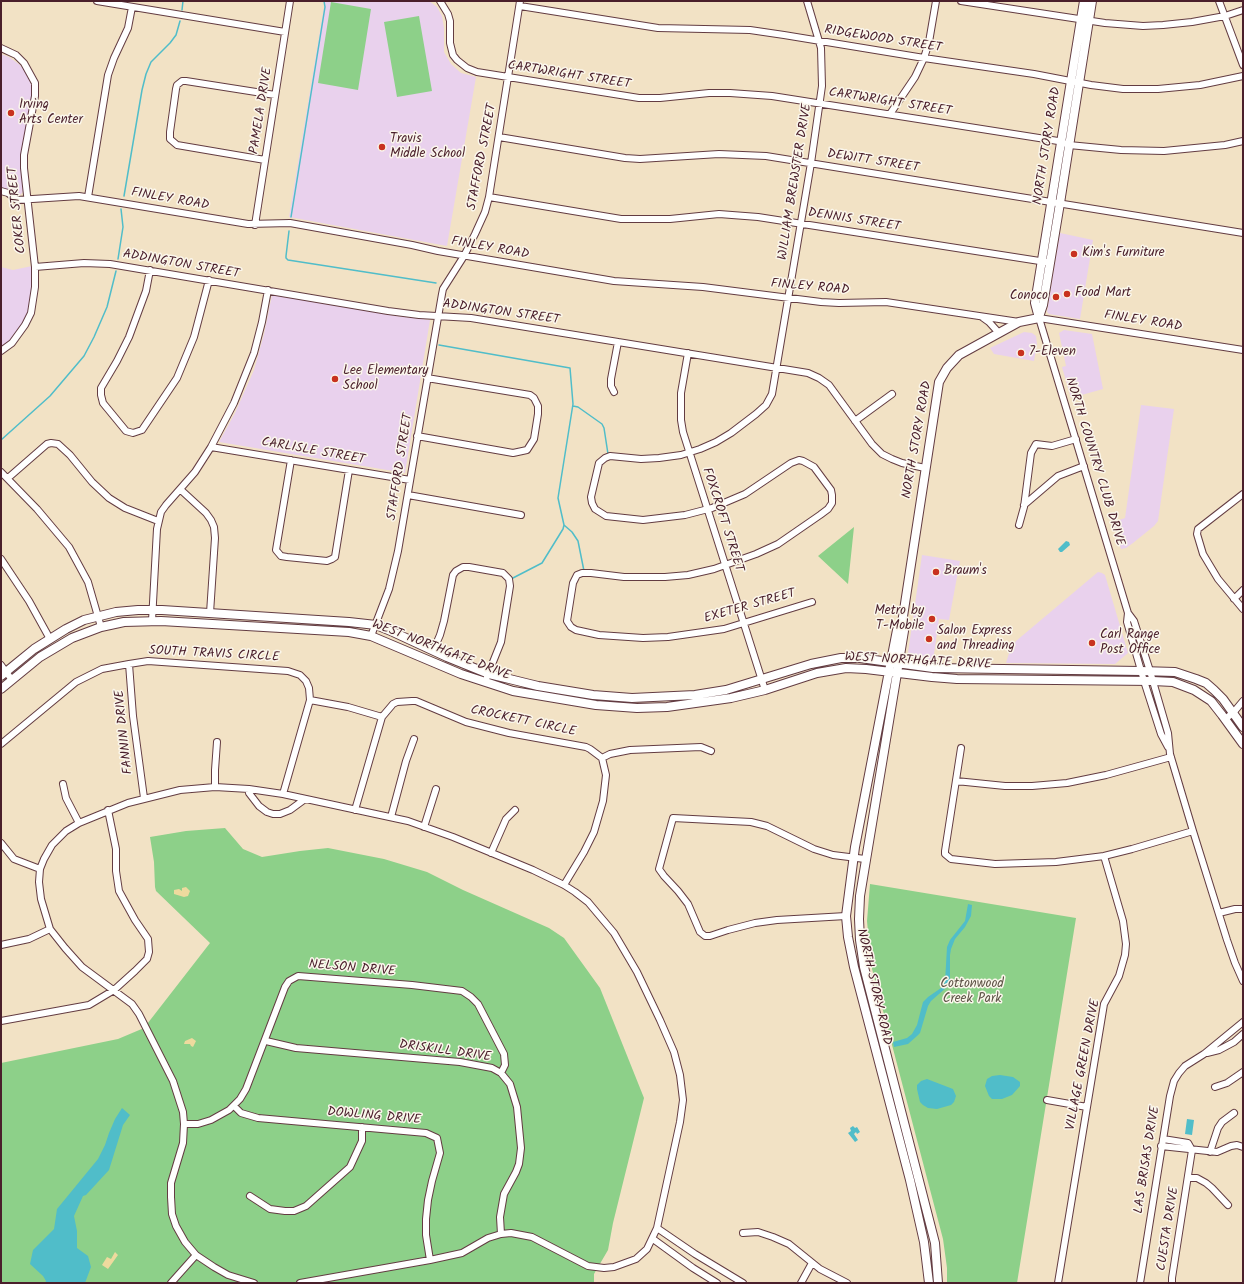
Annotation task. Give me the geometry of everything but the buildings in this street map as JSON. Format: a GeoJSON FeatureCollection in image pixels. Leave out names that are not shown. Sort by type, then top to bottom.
{"type":"FeatureCollection","features":[{"type":"Feature","properties":{"kind":"main road","name":"NORTH STORY ROAD"},"geometry":{"type":"LineString","coordinates":[[1084,1],[1085,20]]}},
{"type":"Feature","properties":{"kind":"main road","name":"NORTH STORY ROAD"},"geometry":{"type":"LineString","coordinates":[[929,1283],[927,1253],[864,1008],[849,945],[846,916],[854,858],[895,662],[904,631],[902,623],[938,388],[942,376],[947,368],[960,355],[998,331],[1019,322],[1039,318],[1035,303],[1060,203],[1069,146],[1075,82],[1085,20],[1092,1]]}},
{"type":"Feature","properties":{"kind":"main road","name":"NORTH STORY ROAD"},"geometry":{"type":"LineString","coordinates":[[1045,262],[1051,202],[1060,142],[1075,82]]}},
{"type":"Feature","properties":{"kind":"main road","name":"WEST NORTHGATE DRIVE"},"geometry":{"type":"LineString","coordinates":[[3,671],[50,638],[84,620],[116,612],[152,610],[376,625],[488,674],[538,686],[593,695],[632,698],[695,695],[726,690],[811,664],[841,658],[860,658],[934,668],[1150,671],[1181,673],[1206,684],[1223,699],[1243,727]]}},
{"type":"Feature","properties":{"kind":"main road","name":"WEST NORTHGATE DRIVE"},"geometry":{"type":"LineString","coordinates":[[1,689],[40,657],[72,638],[101,627],[124,622],[152,621],[349,632],[371,636],[445,668],[513,691],[596,705],[637,708],[700,704],[765,690],[817,673],[846,668],[957,679],[1173,682],[1194,690],[1211,701],[1226,719],[1243,744]]}},
{"type":"Feature","properties":{"kind":"main road"},"geometry":{"type":"LineString","coordinates":[[1018,679],[1019,670]]}},
{"type":"Feature","properties":{"kind":"main road","name":"NORTH STORY ROAD"},"geometry":{"type":"LineString","coordinates":[[893,672],[860,896],[859,933],[864,967],[935,1243],[938,1283]]}},
{"type":"Feature","properties":{"kind":"main road"},"geometry":{"type":"LineString","coordinates":[[864,1008],[874,1005]]}},
{"type":"Feature","properties":{"kind":"street"},"geometry":{"type":"LineString","coordinates":[[97,1],[285,32]]}},
{"type":"Feature","properties":{"kind":"street","name":"PAMELA DRIVE"},"geometry":{"type":"LineString","coordinates":[[255,225],[290,1]]}},
{"type":"Feature","properties":{"kind":"street","name":"WILLIAM BREWSTER DRIVE"},"geometry":{"type":"LineString","coordinates":[[707,510],[679,516],[634,519],[606,516],[595,509],[591,496],[599,463],[605,458],[610,456],[641,459],[659,458],[689,452],[708,445],[731,433],[761,410],[766,405],[772,394],[820,103],[822,74],[819,41],[807,1]]}},
{"type":"Feature","properties":{"kind":"street"},"geometry":{"type":"LineString","coordinates":[[890,114],[915,77],[924,58],[929,42],[936,1]]}},
{"type":"Feature","properties":{"kind":"street"},"geometry":{"type":"LineString","coordinates":[[961,1],[1105,24],[1143,26],[1163,26],[1192,22],[1225,16],[1243,10]]}},
{"type":"Feature","properties":{"kind":"street"},"geometry":{"type":"LineString","coordinates":[[1219,1],[1243,65]]}},
{"type":"Feature","properties":{"kind":"street","name":"CARTWRIGHT STREET"},"geometry":{"type":"LineString","coordinates":[[442,2],[450,21],[451,50],[457,60],[471,70],[508,77],[639,98],[709,93],[772,96],[1060,142],[1069,146],[1121,150],[1164,151],[1225,145],[1243,141]]}},
{"type":"Feature","properties":{"kind":"street","name":"RIDGEWOOD STREET"},"geometry":{"type":"LineString","coordinates":[[520,3],[658,28],[750,30],[1123,89],[1158,89],[1200,84],[1243,76]]}},
{"type":"Feature","properties":{"kind":"street","name":"STAFFORD STREET"},"geometry":{"type":"LineString","coordinates":[[371,636],[394,569],[402,534],[417,436],[443,289],[464,256],[480,223],[489,197],[520,3]]}},
{"type":"Feature","properties":{"kind":"street"},"geometry":{"type":"LineString","coordinates":[[88,197],[108,75],[128,28],[132,7]]}},
{"type":"Feature","properties":{"kind":"street","name":"COKER STREET"},"geometry":{"type":"LineString","coordinates":[[1,48],[16,55],[24,63],[35,83],[35,96],[24,155],[24,178],[28,199],[35,267],[35,287],[31,313],[21,332],[12,343],[1,351]]}},
{"type":"Feature","properties":{"kind":"street"},"geometry":{"type":"LineString","coordinates":[[265,160],[177,145],[170,139],[177,85],[182,81],[186,81],[275,95]]}},
{"type":"Feature","properties":{"kind":"street","name":"DEWITT STREET"},"geometry":{"type":"LineString","coordinates":[[499,137],[624,158],[737,154],[766,156],[1243,233]]}},
{"type":"Feature","properties":{"kind":"street","name":"FINLEY ROAD"},"geometry":{"type":"LineString","coordinates":[[1,192],[8,193],[17,200],[70,195],[255,225],[290,224],[412,245],[464,256],[614,281],[703,287],[788,299],[839,303],[886,302],[1019,322]]}},
{"type":"Feature","properties":{"kind":"street","name":"DENNIS STREET"},"geometry":{"type":"LineString","coordinates":[[489,197],[621,219],[670,219],[719,214],[758,217],[1045,262]]}},
{"type":"Feature","properties":{"kind":"street","name":"ADDINGTON STREET"},"geometry":{"type":"LineString","coordinates":[[35,267],[100,263],[150,270],[396,312],[472,318],[808,374],[824,381],[829,385],[872,444],[886,457],[902,463],[925,468]]}},
{"type":"Feature","properties":{"kind":"street"},"geometry":{"type":"LineString","coordinates":[[150,270],[146,291],[137,316],[117,361],[102,388],[101,395],[104,403],[126,431],[133,433],[142,430],[176,378],[194,337],[209,280]]}},
{"type":"Feature","properties":{"kind":"street"},"geometry":{"type":"LineString","coordinates":[[152,621],[158,521],[166,505],[181,490],[195,472],[234,403],[250,366],[268,290]]}},
{"type":"Feature","properties":{"kind":"street","name":"FINLEY ROAD"},"geometry":{"type":"LineString","coordinates":[[979,316],[990,322],[998,331]]}},
{"type":"Feature","properties":{"kind":"street"},"geometry":{"type":"LineString","coordinates":[[989,317],[994,321],[998,331]]}},
{"type":"Feature","properties":{"kind":"street","name":"FINLEY ROAD"},"geometry":{"type":"LineString","coordinates":[[1039,318],[1243,350]]}},
{"type":"Feature","properties":{"kind":"street","name":"NORTH COUNTRY CLUB DRIVE"},"geometry":{"type":"LineString","coordinates":[[1039,318],[1128,613],[1127,622],[1144,681],[1161,734],[1169,748]]}},
{"type":"Feature","properties":{"kind":"street"},"geometry":{"type":"LineString","coordinates":[[614,392],[611,379],[618,342]]}},
{"type":"Feature","properties":{"kind":"street","name":"FOXCROFT STREET"},"geometry":{"type":"LineString","coordinates":[[688,353],[680,406],[683,432],[765,690]]}},
{"type":"Feature","properties":{"kind":"street"},"geometry":{"type":"LineString","coordinates":[[417,436],[514,453],[527,450],[534,439],[538,414],[536,402],[530,395],[427,378]]}},
{"type":"Feature","properties":{"kind":"street"},"geometry":{"type":"LineString","coordinates":[[855,421],[892,394]]}},
{"type":"Feature","properties":{"kind":"street"},"geometry":{"type":"LineString","coordinates":[[1019,525],[1024,504],[1031,453],[1036,444],[1052,446],[1076,439]]}},
{"type":"Feature","properties":{"kind":"street"},"geometry":{"type":"LineString","coordinates":[[8,478],[47,444],[58,444],[70,455],[92,482],[109,498],[125,508],[158,521]]}},
{"type":"Feature","properties":{"kind":"street","name":"CARLISLE STREET"},"geometry":{"type":"LineString","coordinates":[[211,446],[410,480]]}},
{"type":"Feature","properties":{"kind":"street"},"geometry":{"type":"LineString","coordinates":[[291,460],[276,550],[281,556],[327,561],[332,560],[335,557],[349,470]]}},
{"type":"Feature","properties":{"kind":"street"},"geometry":{"type":"LineString","coordinates":[[707,510],[745,494],[791,463],[798,460],[807,462],[814,467],[831,490],[832,499],[828,509],[805,527],[768,549],[725,566]]}},
{"type":"Feature","properties":{"kind":"street"},"geometry":{"type":"LineString","coordinates":[[1024,504],[1058,476],[1084,466]]}},
{"type":"Feature","properties":{"kind":"street"},"geometry":{"type":"LineString","coordinates":[[1,472],[69,547],[88,582],[101,627]]}},
{"type":"Feature","properties":{"kind":"street"},"geometry":{"type":"LineString","coordinates":[[181,490],[206,512],[214,527],[215,538],[210,613]]}},
{"type":"Feature","properties":{"kind":"street"},"geometry":{"type":"LineString","coordinates":[[1243,494],[1198,529],[1197,532],[1198,541],[1203,554],[1218,578],[1234,600],[1243,609]]}},
{"type":"Feature","properties":{"kind":"street"},"geometry":{"type":"LineString","coordinates":[[408,495],[521,515]]}},
{"type":"Feature","properties":{"kind":"street"},"geometry":{"type":"LineString","coordinates":[[1,559],[29,601],[50,638]]}},
{"type":"Feature","properties":{"kind":"street","name":"EXETER STREET"},"geometry":{"type":"LineString","coordinates":[[725,566],[703,572],[664,577],[624,577],[582,573],[577,576],[572,587],[567,621],[570,627],[581,632],[616,637],[668,637],[707,632],[744,623],[812,602]]}},
{"type":"Feature","properties":{"kind":"street"},"geometry":{"type":"LineString","coordinates":[[433,651],[442,628],[453,575],[459,568],[484,569],[503,573],[510,582],[501,642],[484,682]]}},
{"type":"Feature","properties":{"kind":"street"},"geometry":{"type":"LineString","coordinates":[[1234,600],[1243,590]]}},
{"type":"Feature","properties":{"kind":"street","name":"NORTH COUNTRY CLUB DRIVE"},"geometry":{"type":"LineString","coordinates":[[1128,613],[1134,620],[1150,671],[1168,733],[1171,757],[1193,831],[1235,963],[1243,981]]}},
{"type":"Feature","properties":{"kind":"street","name":"SOUTH TRAVIS CIRCLE"},"geometry":{"type":"LineString","coordinates":[[1,744],[76,682],[102,669],[148,661],[294,672],[306,681],[309,688],[310,700],[283,794]]}},
{"type":"Feature","properties":{"kind":"street","name":"FANNIN DRIVE"},"geometry":{"type":"LineString","coordinates":[[129,664],[144,798]]}},
{"type":"Feature","properties":{"kind":"street"},"geometry":{"type":"LineString","coordinates":[[3,671],[12,680]]}},
{"type":"Feature","properties":{"kind":"street"},"geometry":{"type":"LineString","coordinates":[[310,700],[348,706],[382,718]]}},
{"type":"Feature","properties":{"kind":"street","name":"CROCKETT CIRCLE"},"geometry":{"type":"LineString","coordinates":[[356,810],[382,718],[393,704],[412,700],[466,722],[509,733],[586,747],[602,758]]}},
{"type":"Feature","properties":{"kind":"street"},"geometry":{"type":"LineString","coordinates":[[1226,719],[1243,701]]}},
{"type":"Feature","properties":{"kind":"street"},"geometry":{"type":"LineString","coordinates":[[391,817],[406,761],[414,739]]}},
{"type":"Feature","properties":{"kind":"street"},"geometry":{"type":"LineString","coordinates":[[215,787],[217,742]]}},
{"type":"Feature","properties":{"kind":"street"},"geometry":{"type":"LineString","coordinates":[[564,885],[584,852],[600,817],[604,801],[606,776],[602,758],[610,754],[630,750],[701,747],[711,751]]}},
{"type":"Feature","properties":{"kind":"street"},"geometry":{"type":"LineString","coordinates":[[961,748],[945,851],[945,854],[951,860],[995,864],[1056,862],[1104,856],[1193,831]]}},
{"type":"Feature","properties":{"kind":"street"},"geometry":{"type":"LineString","coordinates":[[956,781],[1005,786],[1032,786],[1067,783],[1106,775],[1171,757]]}},
{"type":"Feature","properties":{"kind":"street"},"geometry":{"type":"LineString","coordinates":[[63,784],[66,798],[79,823]]}},
{"type":"Feature","properties":{"kind":"street"},"geometry":{"type":"LineString","coordinates":[[254,1283],[228,1275],[196,1254],[185,1242],[176,1226],[172,1214],[172,1183],[183,1144],[184,1124],[183,1112],[173,1081],[147,1028],[132,1004],[82,967],[50,929],[41,899],[39,882],[40,869],[44,859],[55,842],[66,831],[79,823],[108,810],[144,798],[180,790],[215,787],[249,789],[283,794],[391,817],[424,827],[491,853],[533,870],[564,885],[588,902],[614,933],[637,972],[674,1052],[680,1075],[683,1100],[682,1111],[657,1228],[647,1249],[636,1259],[623,1265],[604,1268],[588,1266],[532,1237],[511,1233],[488,1238],[462,1253],[300,1283]]}},
{"type":"Feature","properties":{"kind":"street"},"geometry":{"type":"LineString","coordinates":[[249,789],[259,806],[267,812],[273,814],[280,814],[290,810],[305,799]]}},
{"type":"Feature","properties":{"kind":"street"},"geometry":{"type":"LineString","coordinates":[[424,827],[436,789]]}},
{"type":"Feature","properties":{"kind":"street"},"geometry":{"type":"LineString","coordinates":[[1,1021],[89,1005],[114,990],[136,971],[147,959],[150,945],[148,939],[135,920],[119,891],[116,871],[116,849],[108,810]]}},
{"type":"Feature","properties":{"kind":"street"},"geometry":{"type":"LineString","coordinates":[[491,853],[506,819],[515,810]]}},
{"type":"Feature","properties":{"kind":"street"},"geometry":{"type":"LineString","coordinates":[[846,916],[770,921],[705,936],[700,932],[688,904],[664,876],[660,869],[673,818],[751,822],[766,826],[814,849],[833,855],[866,859]]}},
{"type":"Feature","properties":{"kind":"street"},"geometry":{"type":"LineString","coordinates":[[1,843],[14,859],[40,869]]}},
{"type":"Feature","properties":{"kind":"street","name":"VILLAGE GREEN DRIVE"},"geometry":{"type":"LineString","coordinates":[[1058,1283],[1104,1004],[1123,966],[1126,944],[1123,921],[1104,856]]}},
{"type":"Feature","properties":{"kind":"street"},"geometry":{"type":"LineString","coordinates":[[1219,914],[1235,909],[1243,909]]}},
{"type":"Feature","properties":{"kind":"street"},"geometry":{"type":"LineString","coordinates":[[1,945],[29,939],[50,929]]}},
{"type":"Feature","properties":{"kind":"street","name":"NELSON DRIVE"},"geometry":{"type":"LineString","coordinates":[[184,1124],[198,1124],[211,1120],[234,1106],[246,1089],[287,984],[289,980],[298,976],[412,985],[458,990],[466,993],[475,1001],[505,1059],[505,1065],[501,1073]]}},
{"type":"Feature","properties":{"kind":"street","name":"LAS BRISAS DRIVE"},"geometry":{"type":"LineString","coordinates":[[1140,1283],[1162,1139],[1174,1080],[1185,1066],[1204,1054],[1243,1022]]}},
{"type":"Feature","properties":{"kind":"street","name":"LAS BRISAS DRIVE"},"geometry":{"type":"LineString","coordinates":[[1204,1054],[1220,1050],[1243,1034]]}},
{"type":"Feature","properties":{"kind":"street","name":"DRISKILL DRIVE"},"geometry":{"type":"LineString","coordinates":[[266,1041],[296,1048],[460,1062],[492,1068],[501,1073],[510,1084],[517,1107],[521,1148],[520,1164],[504,1194],[500,1218],[501,1234]]}},
{"type":"Feature","properties":{"kind":"street"},"geometry":{"type":"LineString","coordinates":[[1215,1087],[1227,1083],[1242,1073]]}},
{"type":"Feature","properties":{"kind":"street"},"geometry":{"type":"LineString","coordinates":[[1047,1100],[1087,1107]]}},
{"type":"Feature","properties":{"kind":"street","name":"DOWLING DRIVE"},"geometry":{"type":"LineString","coordinates":[[234,1106],[241,1113],[258,1118],[426,1133],[437,1138],[440,1145],[440,1153],[429,1194],[426,1219],[426,1235],[430,1260]]}},
{"type":"Feature","properties":{"kind":"street"},"geometry":{"type":"LineString","coordinates":[[1210,1152],[1218,1128],[1222,1122],[1234,1113]]}},
{"type":"Feature","properties":{"kind":"street"},"geometry":{"type":"LineString","coordinates":[[250,1196],[270,1209],[294,1211],[306,1206],[350,1167],[362,1141],[362,1127]]}},
{"type":"Feature","properties":{"kind":"street"},"geometry":{"type":"LineString","coordinates":[[1162,1139],[1188,1143],[1192,1150]]}},
{"type":"Feature","properties":{"kind":"street"},"geometry":{"type":"LineString","coordinates":[[1162,1146],[1210,1152],[1217,1152],[1231,1146],[1243,1147]]}},
{"type":"Feature","properties":{"kind":"street","name":"CUESTA DRIVE"},"geometry":{"type":"LineString","coordinates":[[1172,1283],[1192,1150]]}},
{"type":"Feature","properties":{"kind":"street","name":"CUESTA DRIVE"},"geometry":{"type":"LineString","coordinates":[[1189,1178],[1197,1178],[1206,1183],[1228,1205]]}},
{"type":"Feature","properties":{"kind":"street"},"geometry":{"type":"LineString","coordinates":[[657,1228],[695,1254],[743,1283]]}},
{"type":"Feature","properties":{"kind":"street"},"geometry":{"type":"LineString","coordinates":[[743,1233],[758,1232],[789,1244],[812,1263],[847,1283]]}},
{"type":"Feature","properties":{"kind":"street"},"geometry":{"type":"LineString","coordinates":[[653,1239],[693,1268],[717,1283]]}},
{"type":"Feature","properties":{"kind":"street"},"geometry":{"type":"LineString","coordinates":[[171,1283],[196,1254]]}},
{"type":"Feature","properties":{"kind":"street"},"geometry":{"type":"LineString","coordinates":[[801,1283],[812,1263]]}},
{"type":"Feature","properties":{"kind":"shaded area","name":"Travis Middle School"},"geometry":{"type":"Polygon","coordinates":[[[325,1],[429,1],[437,7],[442,16],[444,28],[444,52],[451,64],[461,73],[476,77],[447,246],[289,217],[325,1]]]}},
{"type":"Feature","properties":{"kind":"shaded area","name":"Irving Arts Center"},"geometry":{"type":"Polygon","coordinates":[[[1,54],[9,57],[20,65],[28,75],[32,88],[32,102],[21,164],[23,192],[20,195],[1,189],[1,54]]]}},
{"type":"Feature","properties":{"kind":"shaded area"},"geometry":{"type":"Polygon","coordinates":[[[1060,233],[1093,240],[1080,319],[1049,314],[1047,312],[1060,233]]]}},
{"type":"Feature","properties":{"kind":"shaded area"},"geometry":{"type":"Polygon","coordinates":[[[32,266],[33,283],[31,304],[23,324],[10,341],[1,347],[1,267],[13,270],[32,266]]]}},
{"type":"Feature","properties":{"kind":"shaded area","name":"Lee Elementary School"},"geometry":{"type":"Polygon","coordinates":[[[272,295],[396,316],[430,320],[405,473],[219,442],[235,413],[254,370],[264,334],[272,295]]]}},
{"type":"Feature","properties":{"kind":"shaded area"},"geometry":{"type":"Polygon","coordinates":[[[1064,330],[1092,334],[1103,389],[1071,398],[1062,367],[1066,366],[1059,333],[1064,330]]]}},
{"type":"Feature","properties":{"kind":"shaded area"},"geometry":{"type":"Polygon","coordinates":[[[1024,332],[1032,333],[1036,336],[1037,344],[1034,361],[994,354],[990,348],[1024,332]]]}},
{"type":"Feature","properties":{"kind":"shaded area"},"geometry":{"type":"Polygon","coordinates":[[[1141,405],[1174,409],[1158,521],[1133,543],[1126,548],[1121,549],[1113,522],[1125,518],[1141,405]]]}},
{"type":"Feature","properties":{"kind":"shaded area"},"geometry":{"type":"Polygon","coordinates":[[[922,555],[960,561],[949,620],[939,619],[933,661],[913,658],[908,653],[922,555]]]}},
{"type":"Feature","properties":{"kind":"shaded area"},"geometry":{"type":"Polygon","coordinates":[[[1098,572],[1105,575],[1128,653],[1115,664],[1006,663],[1010,650],[1016,641],[1098,572]]]}},
{"type":"Feature","properties":{"kind":"green space"},"geometry":{"type":"Polygon","coordinates":[[[331,2],[371,9],[358,90],[318,83],[331,2]]]}},
{"type":"Feature","properties":{"kind":"green space"},"geometry":{"type":"Polygon","coordinates":[[[419,16],[432,91],[397,97],[384,22],[419,16]]]}},
{"type":"Feature","properties":{"kind":"green space"},"geometry":{"type":"Polygon","coordinates":[[[854,527],[848,584],[818,556],[854,527]]]}},
{"type":"Feature","properties":{"kind":"green space"},"geometry":{"type":"Polygon","coordinates":[[[225,828],[243,849],[262,857],[328,848],[384,859],[427,872],[463,890],[549,928],[564,938],[600,988],[644,1098],[613,1223],[608,1250],[594,1274],[594,1283],[1,1283],[1,1063],[118,1039],[144,1028],[210,943],[156,891],[154,862],[150,837],[186,831],[225,828]]]}},
{"type":"Feature","properties":{"kind":"green space","name":"Cottonwood Creek Park"},"geometry":{"type":"Polygon","coordinates":[[[870,884],[1076,918],[1017,1283],[947,1283],[947,1268],[943,1239],[871,965],[867,921],[870,884]]]}},
{"type":"Feature","properties":{"kind":"sand"},"geometry":{"type":"Polygon","coordinates":[[[186,887],[190,891],[188,896],[184,897],[174,894],[174,890],[179,889],[182,891],[182,888],[186,887]]]}},
{"type":"Feature","properties":{"kind":"sand"},"geometry":{"type":"Polygon","coordinates":[[[192,1038],[196,1041],[193,1047],[190,1044],[184,1044],[185,1041],[192,1038]]]}},
{"type":"Feature","properties":{"kind":"sand"},"geometry":{"type":"Polygon","coordinates":[[[115,1252],[118,1255],[108,1269],[102,1265],[107,1257],[111,1259],[115,1252]]]}},
{"type":"Feature","properties":{"kind":"water"},"geometry":{"type":"Polygon","coordinates":[[[1066,541],[1069,542],[1070,545],[1060,552],[1058,549],[1066,541]]]}},
{"type":"Feature","properties":{"kind":"water"},"geometry":{"type":"Polygon","coordinates":[[[968,904],[972,905],[971,916],[965,927],[955,939],[951,949],[950,978],[947,987],[931,1001],[928,1006],[920,1033],[908,1044],[894,1047],[893,1042],[907,1038],[912,1034],[917,1025],[923,1002],[941,988],[945,982],[947,947],[950,940],[965,921],[968,904]]]}},
{"type":"Feature","properties":{"kind":"water"},"geometry":{"type":"Polygon","coordinates":[[[1000,1075],[1013,1077],[1020,1082],[1020,1086],[1012,1095],[1002,1099],[992,1099],[989,1096],[985,1086],[987,1079],[992,1076],[1000,1075]]]}},
{"type":"Feature","properties":{"kind":"water"},"geometry":{"type":"Polygon","coordinates":[[[927,1079],[953,1089],[956,1096],[954,1102],[951,1105],[937,1109],[928,1108],[923,1105],[920,1102],[917,1085],[921,1081],[927,1079]]]}},
{"type":"Feature","properties":{"kind":"water"},"geometry":{"type":"Polygon","coordinates":[[[122,1108],[130,1115],[123,1125],[109,1170],[86,1195],[83,1196],[74,1216],[77,1231],[77,1248],[88,1256],[91,1267],[85,1283],[45,1283],[46,1281],[43,1276],[30,1264],[33,1250],[54,1229],[57,1209],[98,1159],[115,1119],[122,1108]]]}},
{"type":"Feature","properties":{"kind":"water"},"geometry":{"type":"Polygon","coordinates":[[[1187,1119],[1194,1120],[1192,1135],[1185,1134],[1187,1119]]]}},
{"type":"Feature","properties":{"kind":"water"},"geometry":{"type":"Polygon","coordinates":[[[853,1126],[855,1128],[857,1127],[860,1132],[857,1134],[856,1132],[854,1134],[858,1140],[855,1142],[848,1133],[851,1131],[850,1128],[853,1126]]]}},
{"type":"Feature","properties":{"kind":"waterway"},"geometry":{"type":"LineString","coordinates":[[182,10],[183,1]]}},
{"type":"Feature","properties":{"kind":"waterway"},"geometry":{"type":"LineString","coordinates":[[291,217],[325,7],[324,1]]}},
{"type":"Feature","properties":{"kind":"waterway"},"geometry":{"type":"LineString","coordinates":[[124,196],[146,74],[151,62],[176,35],[180,21]]}},
{"type":"Feature","properties":{"kind":"waterway"},"geometry":{"type":"LineString","coordinates":[[118,259],[123,227],[121,209]]}},
{"type":"Feature","properties":{"kind":"waterway"},"geometry":{"type":"LineString","coordinates":[[289,231],[286,256],[288,260],[436,283]]}},
{"type":"Feature","properties":{"kind":"waterway"},"geometry":{"type":"LineString","coordinates":[[1,440],[50,396],[84,356],[107,307],[116,271]]}},
{"type":"Feature","properties":{"kind":"waterway"},"geometry":{"type":"LineString","coordinates":[[439,345],[570,368],[573,404],[558,498],[564,525],[563,529],[542,563],[511,579]]}},
{"type":"Feature","properties":{"kind":"waterway"},"geometry":{"type":"LineString","coordinates":[[573,406],[578,407],[602,424],[608,454]]}},
{"type":"Feature","properties":{"kind":"waterway"},"geometry":{"type":"LineString","coordinates":[[564,525],[572,532],[578,541],[584,571]]}},
{"type":"Feature","properties":{"kind":"place","name":"Irving Arts Center"},"geometry":{"type":"Point","coordinates":[11,113]}},
{"type":"Feature","properties":{"kind":"place","name":"Travis Middle School"},"geometry":{"type":"Point","coordinates":[382,147]}},
{"type":"Feature","properties":{"kind":"place","name":"Kim's Furniture"},"geometry":{"type":"Point","coordinates":[1074,254]}},
{"type":"Feature","properties":{"kind":"place","name":"Food Mart"},"geometry":{"type":"Point","coordinates":[1067,294]}},
{"type":"Feature","properties":{"kind":"place","name":"Conoco"},"geometry":{"type":"Point","coordinates":[1056,297]}},
{"type":"Feature","properties":{"kind":"place","name":"7-Eleven"},"geometry":{"type":"Point","coordinates":[1021,353]}},
{"type":"Feature","properties":{"kind":"place","name":"Lee Elementary School"},"geometry":{"type":"Point","coordinates":[335,379]}},
{"type":"Feature","properties":{"kind":"place","name":"Braum's"},"geometry":{"type":"Point","coordinates":[936,572]}},
{"type":"Feature","properties":{"kind":"place","name":"Metro by T-Mobile"},"geometry":{"type":"Point","coordinates":[932,619]}},
{"type":"Feature","properties":{"kind":"place","name":"Salon Express and Threading"},"geometry":{"type":"Point","coordinates":[929,639]}},
{"type":"Feature","properties":{"kind":"place","name":"Carl Range Post Office"},"geometry":{"type":"Point","coordinates":[1092,643]}}]}
